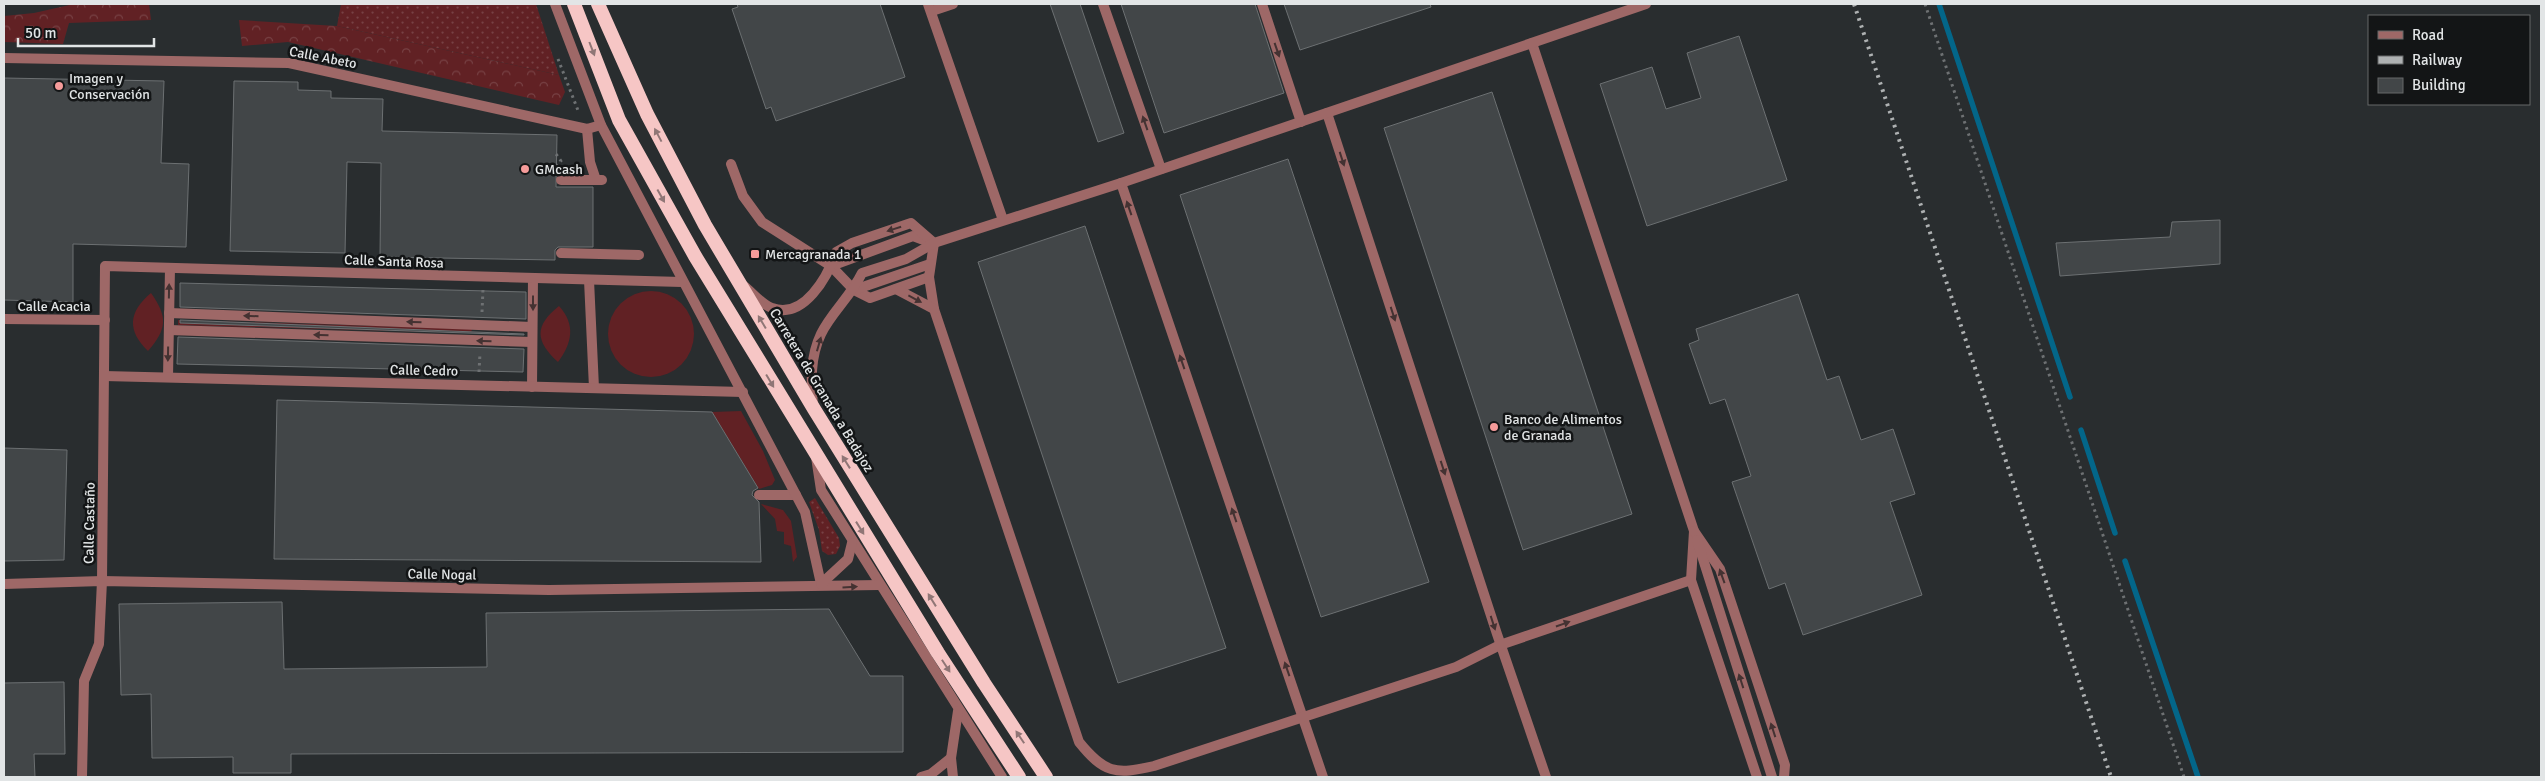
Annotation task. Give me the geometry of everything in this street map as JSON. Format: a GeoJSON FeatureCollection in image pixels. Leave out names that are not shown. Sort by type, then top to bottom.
{"type":"FeatureCollection","features":[{"type":"Feature","properties":{"kind":"highway"},"geometry":{"type":"LineString","coordinates":[[574,4],[619,120],[695,256],[816,457],[938,653],[1019,777]]}},
{"type":"Feature","properties":{"kind":"highway","name":"Carretera de Granada a Badajoz"},"geometry":{"type":"LineString","coordinates":[[598,4],[647,114],[705,225],[814,409],[984,683],[1046,777]]}},
{"type":"Feature","properties":{"kind":"street"},"geometry":{"type":"LineString","coordinates":[[556,4],[601,126],[805,512],[821,584]]}},
{"type":"Feature","properties":{"kind":"street"},"geometry":{"type":"LineString","coordinates":[[953,4],[930,7],[1004,220]]}},
{"type":"Feature","properties":{"kind":"street"},"geometry":{"type":"LineString","coordinates":[[1103,4],[1161,170]]}},
{"type":"Feature","properties":{"kind":"street"},"geometry":{"type":"LineString","coordinates":[[1262,4],[1301,122]]}},
{"type":"Feature","properties":{"kind":"street"},"geometry":{"type":"LineString","coordinates":[[814,409],[811,372],[822,334],[854,290],[862,273],[906,259],[934,243],[1161,170],[1646,4]]}},
{"type":"Feature","properties":{"kind":"street"},"geometry":{"type":"LineString","coordinates":[[1532,43],[1694,531],[1713,597],[1772,777]]}},
{"type":"Feature","properties":{"kind":"street","name":"Calle Abeto"},"geometry":{"type":"LineString","coordinates":[[4,58],[289,63],[587,129],[601,126]]}},
{"type":"Feature","properties":{"kind":"street"},"geometry":{"type":"LineString","coordinates":[[1327,113],[1500,645],[1546,777]]}},
{"type":"Feature","properties":{"kind":"street"},"geometry":{"type":"LineString","coordinates":[[561,180],[599,180],[590,162],[587,129]]}},
{"type":"Feature","properties":{"kind":"street"},"geometry":{"type":"LineString","coordinates":[[731,164],[743,196],[762,222],[831,266],[854,290],[870,298],[929,277]]}},
{"type":"Feature","properties":{"kind":"street"},"geometry":{"type":"LineString","coordinates":[[1121,183],[1323,777]]}},
{"type":"Feature","properties":{"kind":"street"},"geometry":{"type":"LineString","coordinates":[[737,280],[771,308],[787,310],[807,301],[831,266],[836,252],[852,243],[911,223],[934,243]]}},
{"type":"Feature","properties":{"kind":"street"},"geometry":{"type":"LineString","coordinates":[[831,266],[913,236],[934,243]]}},
{"type":"Feature","properties":{"kind":"street"},"geometry":{"type":"LineString","coordinates":[[934,243],[929,277],[934,309],[1078,742],[1094,761],[1112,770],[1131,771],[1154,766],[1303,715],[1456,666],[1500,645],[1691,580]]}},
{"type":"Feature","properties":{"kind":"street"},"geometry":{"type":"LineString","coordinates":[[561,253],[639,255]]}},
{"type":"Feature","properties":{"kind":"street"},"geometry":{"type":"LineString","coordinates":[[854,290],[930,264]]}},
{"type":"Feature","properties":{"kind":"street","name":"Calle Santa Rosa"},"geometry":{"type":"LineString","coordinates":[[105,266],[682,282]]}},
{"type":"Feature","properties":{"kind":"street","name":"Calle Castaño"},"geometry":{"type":"LineString","coordinates":[[82,777],[84,680],[99,644],[102,581],[105,266]]}},
{"type":"Feature","properties":{"kind":"street"},"geometry":{"type":"LineString","coordinates":[[168,377],[170,268]]}},
{"type":"Feature","properties":{"kind":"street"},"geometry":{"type":"LineString","coordinates":[[532,386],[533,278]]}},
{"type":"Feature","properties":{"kind":"street"},"geometry":{"type":"LineString","coordinates":[[589,280],[594,388]]}},
{"type":"Feature","properties":{"kind":"street"},"geometry":{"type":"LineString","coordinates":[[896,289],[934,309]]}},
{"type":"Feature","properties":{"kind":"street"},"geometry":{"type":"LineString","coordinates":[[169,313],[532,327]]}},
{"type":"Feature","properties":{"kind":"street","name":"Calle Acacia"},"geometry":{"type":"LineString","coordinates":[[4,319],[105,320]]}},
{"type":"Feature","properties":{"kind":"street"},"geometry":{"type":"LineString","coordinates":[[169,330],[532,342]]}},
{"type":"Feature","properties":{"kind":"street","name":"Calle Cedro"},"geometry":{"type":"LineString","coordinates":[[104,376],[743,392]]}},
{"type":"Feature","properties":{"kind":"street"},"geometry":{"type":"LineString","coordinates":[[816,457],[821,490],[852,543],[1002,777]]}},
{"type":"Feature","properties":{"kind":"street"},"geometry":{"type":"LineString","coordinates":[[759,495],[796,495]]}},
{"type":"Feature","properties":{"kind":"street"},"geometry":{"type":"LineString","coordinates":[[1694,531],[1691,580],[1757,777]]}},
{"type":"Feature","properties":{"kind":"street"},"geometry":{"type":"LineString","coordinates":[[1694,531],[1720,569],[1784,765],[1784,777]]}},
{"type":"Feature","properties":{"kind":"street"},"geometry":{"type":"LineString","coordinates":[[821,584],[848,558],[852,543]]}},
{"type":"Feature","properties":{"kind":"street","name":"Calle Nogal"},"geometry":{"type":"LineString","coordinates":[[4,584],[102,581],[548,590],[821,584],[842,588],[879,585]]}},
{"type":"Feature","properties":{"kind":"street"},"geometry":{"type":"LineString","coordinates":[[953,777],[951,758],[958,711]]}},
{"type":"Feature","properties":{"kind":"street"},"geometry":{"type":"LineString","coordinates":[[921,777],[931,774],[951,758]]}},
{"type":"Feature","properties":{"kind":"path"},"geometry":{"type":"LineString","coordinates":[[1925,4],[2184,777]]}},
{"type":"Feature","properties":{"kind":"path"},"geometry":{"type":"LineString","coordinates":[[558,59],[570,94],[587,129]]}},
{"type":"Feature","properties":{"kind":"path"},"geometry":{"type":"LineString","coordinates":[[556,154],[560,161],[556,166]]}},
{"type":"Feature","properties":{"kind":"green space"},"geometry":{"type":"Polygon","coordinates":[[[74,4],[149,4],[151,20],[69,23],[63,44],[4,42],[4,16],[34,13],[74,4]]]}},
{"type":"Feature","properties":{"kind":"green space"},"geometry":{"type":"Polygon","coordinates":[[[341,4],[536,4],[559,75],[337,26],[341,4]]]}},
{"type":"Feature","properties":{"kind":"green space"},"geometry":{"type":"Polygon","coordinates":[[[239,20],[337,26],[559,75],[565,92],[559,105],[288,42],[242,46],[239,20]]]}},
{"type":"Feature","properties":{"kind":"green space"},"geometry":{"type":"Polygon","coordinates":[[[651,291],[667,294],[675,298],[687,310],[691,318],[694,334],[691,350],[687,358],[675,370],[667,374],[651,377],[635,374],[627,370],[615,358],[611,350],[608,334],[611,318],[615,310],[627,298],[635,294],[651,291]]]}},
{"type":"Feature","properties":{"kind":"green space"},"geometry":{"type":"Polygon","coordinates":[[[151,293],[157,301],[163,316],[163,323],[159,336],[148,351],[136,336],[133,322],[134,314],[138,307],[151,293]]]}},
{"type":"Feature","properties":{"kind":"green space"},"geometry":{"type":"Polygon","coordinates":[[[559,306],[568,320],[570,334],[563,355],[558,362],[545,347],[540,334],[545,320],[559,306]]]}},
{"type":"Feature","properties":{"kind":"green space"},"geometry":{"type":"Polygon","coordinates":[[[178,320],[472,329],[471,333],[178,325],[178,320]]]}},
{"type":"Feature","properties":{"kind":"green space"},"geometry":{"type":"Polygon","coordinates":[[[741,411],[763,451],[775,480],[772,485],[759,489],[712,412],[741,411]]]}},
{"type":"Feature","properties":{"kind":"green space"},"geometry":{"type":"Polygon","coordinates":[[[815,498],[839,538],[840,546],[836,554],[828,555],[822,551],[819,530],[809,502],[815,498]]]}},
{"type":"Feature","properties":{"kind":"green space"},"geometry":{"type":"Polygon","coordinates":[[[761,504],[783,510],[791,521],[797,557],[793,562],[791,546],[784,544],[784,532],[777,531],[775,519],[761,504]]]}},
{"type":"Feature","properties":{"kind":"building"},"geometry":{"type":"Polygon","coordinates":[[[737,4],[880,4],[905,77],[776,121],[771,107],[766,109],[732,9],[738,7],[737,4]]]}},
{"type":"Feature","properties":{"kind":"building"},"geometry":{"type":"Polygon","coordinates":[[[1050,4],[1080,4],[1124,133],[1098,142],[1050,4]]]}},
{"type":"Feature","properties":{"kind":"building"},"geometry":{"type":"Polygon","coordinates":[[[1121,4],[1255,4],[1284,93],[1164,133],[1121,4]]]}},
{"type":"Feature","properties":{"kind":"building"},"geometry":{"type":"Polygon","coordinates":[[[1284,4],[1430,4],[1431,7],[1300,50],[1284,4]]]}},
{"type":"Feature","properties":{"kind":"building"},"geometry":{"type":"Polygon","coordinates":[[[1739,36],[1787,180],[1647,226],[1600,84],[1652,67],[1666,109],[1701,98],[1687,53],[1739,36]]]}},
{"type":"Feature","properties":{"kind":"building"},"geometry":{"type":"Polygon","coordinates":[[[4,78],[164,81],[161,163],[189,164],[186,247],[73,244],[73,302],[4,300],[4,78]]]}},
{"type":"Feature","properties":{"kind":"building"},"geometry":{"type":"Polygon","coordinates":[[[234,81],[298,82],[298,90],[331,91],[331,98],[383,99],[382,131],[557,135],[556,187],[593,187],[593,247],[558,247],[555,250],[555,260],[380,257],[381,163],[347,162],[345,253],[230,251],[234,81]]]}},
{"type":"Feature","properties":{"kind":"building"},"geometry":{"type":"Polygon","coordinates":[[[1492,92],[1632,514],[1523,550],[1384,128],[1492,92]]]}},
{"type":"Feature","properties":{"kind":"building"},"geometry":{"type":"Polygon","coordinates":[[[1288,159],[1429,582],[1321,617],[1180,195],[1288,159]]]}},
{"type":"Feature","properties":{"kind":"building"},"geometry":{"type":"Polygon","coordinates":[[[2220,220],[2220,264],[2060,276],[2056,243],[2170,237],[2172,222],[2220,220]]]}},
{"type":"Feature","properties":{"kind":"building"},"geometry":{"type":"Polygon","coordinates":[[[1085,226],[1226,648],[1118,683],[978,262],[1085,226]]]}},
{"type":"Feature","properties":{"kind":"building"},"geometry":{"type":"Polygon","coordinates":[[[180,283],[526,292],[526,319],[180,307],[180,283]]]}},
{"type":"Feature","properties":{"kind":"building"},"geometry":{"type":"Polygon","coordinates":[[[1798,294],[1827,380],[1839,376],[1861,440],[1893,429],[1915,494],[1890,502],[1922,595],[1803,635],[1785,583],[1769,589],[1732,482],[1751,476],[1725,399],[1710,404],[1689,344],[1699,340],[1696,329],[1798,294]]]}},
{"type":"Feature","properties":{"kind":"building"},"geometry":{"type":"Polygon","coordinates":[[[180,320],[524,334],[524,335],[180,323],[180,320]]]}},
{"type":"Feature","properties":{"kind":"building"},"geometry":{"type":"Polygon","coordinates":[[[178,337],[524,349],[523,372],[177,364],[178,337]]]}},
{"type":"Feature","properties":{"kind":"building"},"geometry":{"type":"Polygon","coordinates":[[[277,400],[712,412],[758,488],[753,491],[752,495],[759,502],[761,562],[274,559],[277,400]]]}},
{"type":"Feature","properties":{"kind":"building"},"geometry":{"type":"Polygon","coordinates":[[[4,448],[67,450],[64,560],[4,561],[4,448]]]}},
{"type":"Feature","properties":{"kind":"building"},"geometry":{"type":"Polygon","coordinates":[[[282,602],[284,669],[487,667],[486,613],[829,609],[870,676],[903,676],[903,752],[291,754],[291,773],[233,773],[233,757],[152,758],[151,694],[121,695],[119,604],[282,602]]]}},
{"type":"Feature","properties":{"kind":"building"},"geometry":{"type":"Polygon","coordinates":[[[64,682],[65,754],[34,754],[35,777],[4,777],[4,683],[64,682]]]}},
{"type":"Feature","properties":{"kind":"waterway"},"geometry":{"type":"LineString","coordinates":[[1939,4],[2070,397]]}},
{"type":"Feature","properties":{"kind":"waterway"},"geometry":{"type":"LineString","coordinates":[[2081,430],[2115,533]]}},
{"type":"Feature","properties":{"kind":"waterway"},"geometry":{"type":"LineString","coordinates":[[2125,561],[2198,777]]}},
{"type":"Feature","properties":{"kind":"railway"},"geometry":{"type":"LineString","coordinates":[[1854,4],[2111,777]]}},
{"type":"Feature","properties":{"kind":"place","name":"Imagen y Conservación"},"geometry":{"type":"Point","coordinates":[59,86]}},
{"type":"Feature","properties":{"kind":"place","name":"GMcash"},"geometry":{"type":"Point","coordinates":[525,169]}},
{"type":"Feature","properties":{"kind":"place","name":"Mercagranada 1"},"geometry":{"type":"Point","coordinates":[755,254]}},
{"type":"Feature","properties":{"kind":"place","name":"Banco de Alimentos de Granada"},"geometry":{"type":"Point","coordinates":[1494,427]}}]}
